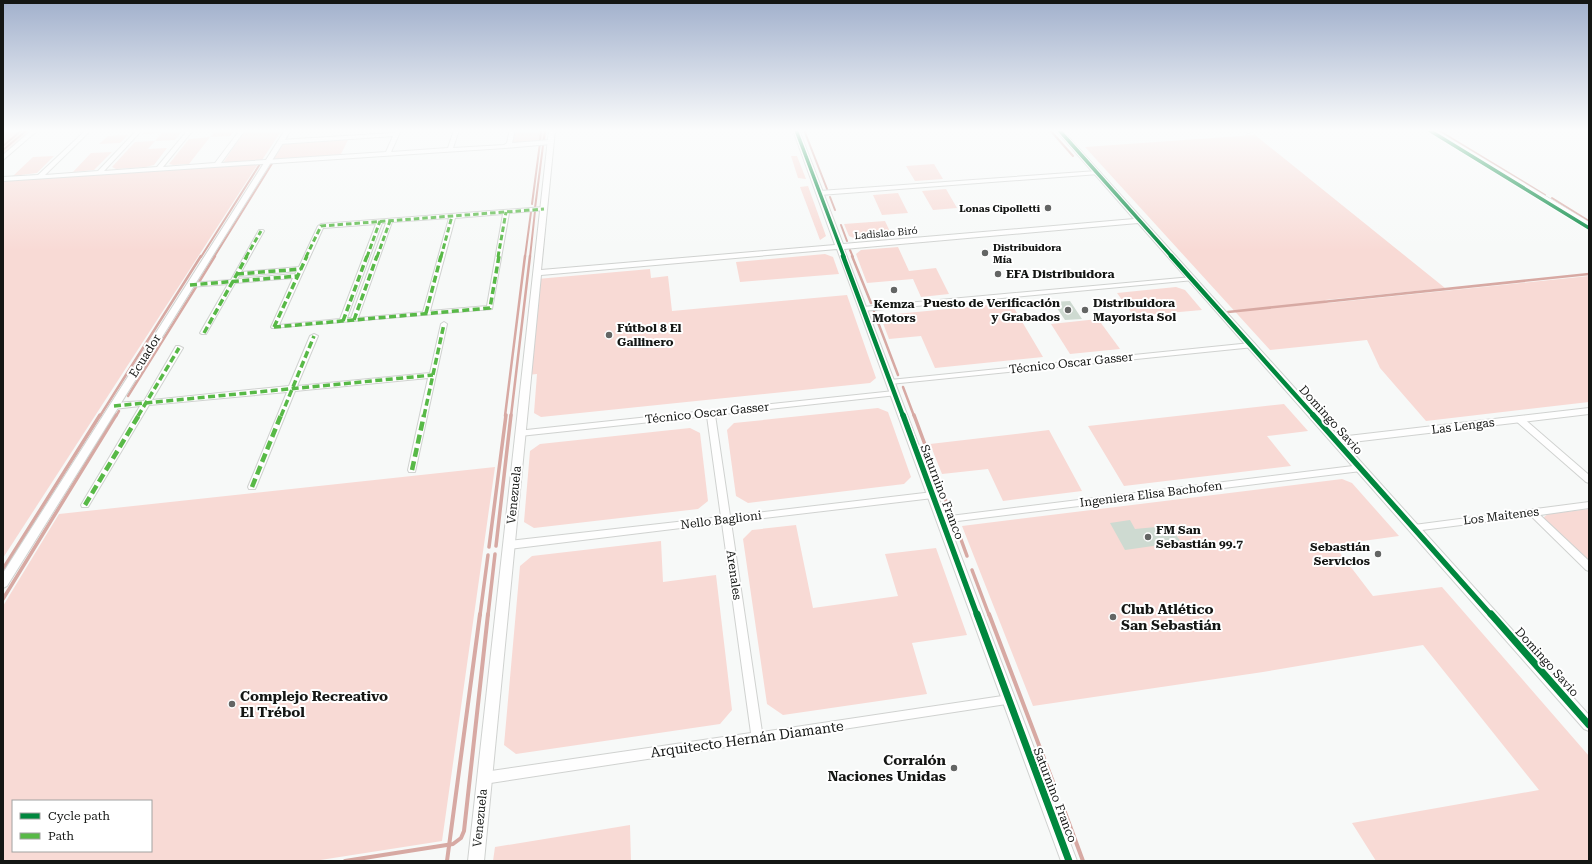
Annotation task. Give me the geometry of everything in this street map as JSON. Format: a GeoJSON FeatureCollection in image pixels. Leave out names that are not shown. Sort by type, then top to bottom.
{"type":"FeatureCollection","features":[{"type":"Feature","properties":{"kind":"main road"},"geometry":{"type":"LineString","coordinates":[[1498,170],[1589,226]]}},
{"type":"Feature","properties":{"kind":"street"},"geometry":{"type":"LineString","coordinates":[[39,177],[46,170]]}},
{"type":"Feature","properties":{"kind":"street"},"geometry":{"type":"LineString","coordinates":[[3,179],[139,170]]}},
{"type":"Feature","properties":{"kind":"street","name":"Ecuador"},"geometry":{"type":"LineString","coordinates":[[3,582],[263,170]]}},
{"type":"Feature","properties":{"kind":"street","name":"Venezuela"},"geometry":{"type":"LineString","coordinates":[[476,861],[548,170]]}},
{"type":"Feature","properties":{"kind":"street","name":"Saturnino Franco"},"geometry":{"type":"LineString","coordinates":[[811,170],[1069,861]]}},
{"type":"Feature","properties":{"kind":"street","name":"Domingo Savio"},"geometry":{"type":"LineString","coordinates":[[1095,170],[1589,725]]}},
{"type":"Feature","properties":{"kind":"street"},"geometry":{"type":"LineString","coordinates":[[820,193],[1097,173]]}},
{"type":"Feature","properties":{"kind":"street"},"geometry":{"type":"LineString","coordinates":[[506,212],[490,308],[274,327],[321,226],[544,209]]}},
{"type":"Feature","properties":{"kind":"street"},"geometry":{"type":"LineString","coordinates":[[426,313],[452,216]]}},
{"type":"Feature","properties":{"kind":"street"},"geometry":{"type":"LineString","coordinates":[[343,321],[380,221]]}},
{"type":"Feature","properties":{"kind":"street"},"geometry":{"type":"LineString","coordinates":[[354,320],[390,221]]}},
{"type":"Feature","properties":{"kind":"street","name":"Ladislao Biró"},"geometry":{"type":"LineString","coordinates":[[537,273],[1140,221]]}},
{"type":"Feature","properties":{"kind":"street"},"geometry":{"type":"LineString","coordinates":[[204,333],[261,231]]}},
{"type":"Feature","properties":{"kind":"street"},"geometry":{"type":"LineString","coordinates":[[237,274],[301,269]]}},
{"type":"Feature","properties":{"kind":"street"},"geometry":{"type":"LineString","coordinates":[[190,285],[298,276]]}},
{"type":"Feature","properties":{"kind":"street"},"geometry":{"type":"LineString","coordinates":[[863,309],[1192,279]]}},
{"type":"Feature","properties":{"kind":"street"},"geometry":{"type":"LineString","coordinates":[[412,470],[444,324]]}},
{"type":"Feature","properties":{"kind":"street"},"geometry":{"type":"LineString","coordinates":[[252,487],[314,336]]}},
{"type":"Feature","properties":{"kind":"street","name":"Técnico Oscar Gasser"},"geometry":{"type":"LineString","coordinates":[[890,382],[1251,345]]}},
{"type":"Feature","properties":{"kind":"street"},"geometry":{"type":"LineString","coordinates":[[85,505],[179,348]]}},
{"type":"Feature","properties":{"kind":"street"},"geometry":{"type":"LineString","coordinates":[[116,404],[433,375]]}},
{"type":"Feature","properties":{"kind":"street","name":"Técnico Oscar Gasser"},"geometry":{"type":"LineString","coordinates":[[520,433],[894,393]]}},
{"type":"Feature","properties":{"kind":"street","name":"Las Lengas"},"geometry":{"type":"LineString","coordinates":[[1336,441],[1589,411]]}},
{"type":"Feature","properties":{"kind":"street","name":"Arenales"},"geometry":{"type":"LineString","coordinates":[[711,413],[757,738]]}},
{"type":"Feature","properties":{"kind":"street"},"geometry":{"type":"LineString","coordinates":[[1519,419],[1589,480]]}},
{"type":"Feature","properties":{"kind":"street","name":"Ingeniera Elisa Bachofen"},"geometry":{"type":"LineString","coordinates":[[942,520],[1361,468]]}},
{"type":"Feature","properties":{"kind":"street","name":"Nello Baglioni"},"geometry":{"type":"LineString","coordinates":[[509,545],[932,495]]}},
{"type":"Feature","properties":{"kind":"street","name":"Los Maitenes"},"geometry":{"type":"LineString","coordinates":[[1414,528],[1589,505]]}},
{"type":"Feature","properties":{"kind":"street"},"geometry":{"type":"LineString","coordinates":[[1532,512],[1589,567]]}},
{"type":"Feature","properties":{"kind":"street","name":"Arquitecto Hernán Diamante"},"geometry":{"type":"LineString","coordinates":[[484,778],[1009,700]]}},
{"type":"Feature","properties":{"kind":"shaded area"},"geometry":{"type":"Polygon","coordinates":[[[19,170],[40,170],[37,173],[13,176],[19,170]]]}},
{"type":"Feature","properties":{"kind":"shaded area"},"geometry":{"type":"Polygon","coordinates":[[[75,170],[91,170],[73,172],[75,170]]]}},
{"type":"Feature","properties":{"kind":"shaded area"},"geometry":{"type":"Polygon","coordinates":[[[163,170],[254,170],[3,558],[3,181],[163,170]]]}},
{"type":"Feature","properties":{"kind":"shaded area"},"geometry":{"type":"Polygon","coordinates":[[[796,170],[803,170],[806,179],[798,178],[796,170]]]}},
{"type":"Feature","properties":{"kind":"shaded area"},"geometry":{"type":"Polygon","coordinates":[[[909,170],[938,170],[943,179],[915,181],[909,170]]]}},
{"type":"Feature","properties":{"kind":"shaded area"},"geometry":{"type":"Polygon","coordinates":[[[1106,170],[1299,170],[1445,288],[1325,300],[1328,303],[1589,276],[1589,402],[1426,421],[1380,368],[1367,340],[1270,350],[1106,170]]]}},
{"type":"Feature","properties":{"kind":"shaded area"},"geometry":{"type":"Polygon","coordinates":[[[808,186],[826,236],[820,240],[800,187],[808,186]]]}},
{"type":"Feature","properties":{"kind":"shaded area"},"geometry":{"type":"Polygon","coordinates":[[[946,189],[957,208],[933,210],[922,191],[946,189]]]}},
{"type":"Feature","properties":{"kind":"shaded area"},"geometry":{"type":"Polygon","coordinates":[[[898,193],[908,213],[882,215],[873,195],[898,193]]]}},
{"type":"Feature","properties":{"kind":"shaded area"},"geometry":{"type":"Polygon","coordinates":[[[885,221],[892,236],[856,239],[849,236],[844,224],[885,221]]]}},
{"type":"Feature","properties":{"kind":"shaded area"},"geometry":{"type":"Polygon","coordinates":[[[898,247],[909,271],[936,268],[949,294],[921,297],[913,279],[867,283],[856,254],[861,250],[898,247]]]}},
{"type":"Feature","properties":{"kind":"shaded area"},"geometry":{"type":"Polygon","coordinates":[[[825,254],[833,257],[839,274],[740,282],[736,262],[825,254]]]}},
{"type":"Feature","properties":{"kind":"shaded area"},"geometry":{"type":"Polygon","coordinates":[[[650,269],[651,278],[668,276],[672,311],[847,295],[876,378],[870,383],[541,417],[534,413],[537,374],[527,375],[537,279],[650,269]]]}},
{"type":"Feature","properties":{"kind":"shaded area"},"geometry":{"type":"Polygon","coordinates":[[[1176,287],[1185,290],[1202,310],[1134,316],[1117,293],[1176,287]]]}},
{"type":"Feature","properties":{"kind":"shaded area"},"geometry":{"type":"Polygon","coordinates":[[[1011,303],[1043,357],[935,368],[921,336],[889,339],[881,318],[885,315],[1011,303]]]}},
{"type":"Feature","properties":{"kind":"shaded area"},"geometry":{"type":"Polygon","coordinates":[[[1098,319],[1120,349],[1070,354],[1051,324],[1098,319]]]}},
{"type":"Feature","properties":{"kind":"shaded area"},"geometry":{"type":"Polygon","coordinates":[[[1284,404],[1308,431],[1267,436],[1291,466],[1124,486],[1088,426],[1284,404]]]}},
{"type":"Feature","properties":{"kind":"shaded area"},"geometry":{"type":"Polygon","coordinates":[[[878,408],[888,412],[911,477],[904,484],[748,503],[736,496],[727,430],[734,423],[878,408]]]}},
{"type":"Feature","properties":{"kind":"shaded area"},"geometry":{"type":"Polygon","coordinates":[[[690,428],[700,433],[708,501],[698,509],[534,528],[524,522],[530,451],[540,444],[690,428]]]}},
{"type":"Feature","properties":{"kind":"shaded area"},"geometry":{"type":"Polygon","coordinates":[[[1049,430],[1082,491],[1003,501],[988,469],[942,474],[930,444],[1049,430]]]}},
{"type":"Feature","properties":{"kind":"shaded area","name":"Complejo Recreativo El Trébol"},"geometry":{"type":"Polygon","coordinates":[[[495,467],[442,841],[314,861],[3,861],[3,606],[59,514],[495,467]]]}},
{"type":"Feature","properties":{"kind":"shaded area"},"geometry":{"type":"Polygon","coordinates":[[[1342,479],[1352,483],[1399,536],[1334,545],[1373,596],[1442,587],[1589,756],[1589,861],[1376,861],[1352,823],[1539,790],[1423,645],[1263,672],[1033,706],[962,526],[1342,479]]]}},
{"type":"Feature","properties":{"kind":"shaded area"},"geometry":{"type":"Polygon","coordinates":[[[1589,509],[1589,562],[1545,521],[1544,517],[1548,514],[1589,509]]]}},
{"type":"Feature","properties":{"kind":"shaded area"},"geometry":{"type":"Polygon","coordinates":[[[796,525],[813,608],[898,596],[885,554],[936,548],[967,635],[912,643],[927,694],[783,715],[767,704],[743,539],[752,530],[796,525]]]}},
{"type":"Feature","properties":{"kind":"shaded area"},"geometry":{"type":"Polygon","coordinates":[[[661,541],[663,582],[716,575],[732,710],[720,724],[516,754],[504,745],[520,566],[532,556],[661,541]]]}},
{"type":"Feature","properties":{"kind":"shaded area"},"geometry":{"type":"Polygon","coordinates":[[[630,825],[631,861],[493,861],[495,847],[630,825]]]}},
{"type":"Feature","properties":{"kind":"building","name":"Puesto de Verificación y Grabados"},"geometry":{"type":"Polygon","coordinates":[[[1070,301],[1082,319],[1065,320],[1053,302],[1070,301]]]}},
{"type":"Feature","properties":{"kind":"building","name":"FM San Sebastián 99.7"},"geometry":{"type":"Polygon","coordinates":[[[1130,520],[1135,529],[1156,527],[1160,534],[1174,532],[1181,542],[1125,550],[1110,523],[1130,520]]]}},
{"type":"Feature","properties":{"kind":"waterway"},"geometry":{"type":"LineString","coordinates":[[201,257],[256,170]]}},
{"type":"Feature","properties":{"kind":"waterway"},"geometry":{"type":"LineString","coordinates":[[214,257],[268,170]]}},
{"type":"Feature","properties":{"kind":"waterway"},"geometry":{"type":"LineString","coordinates":[[532,204],[536,170]]}},
{"type":"Feature","properties":{"kind":"waterway"},"geometry":{"type":"LineString","coordinates":[[535,208],[540,170]]}},
{"type":"Feature","properties":{"kind":"waterway"},"geometry":{"type":"LineString","coordinates":[[820,170],[827,189]]}},
{"type":"Feature","properties":{"kind":"waterway"},"geometry":{"type":"LineString","coordinates":[[1493,170],[1589,229]]}},
{"type":"Feature","properties":{"kind":"waterway"},"geometry":{"type":"LineString","coordinates":[[1504,170],[1545,195]]}},
{"type":"Feature","properties":{"kind":"waterway"},"geometry":{"type":"LineString","coordinates":[[830,197],[835,210]]}},
{"type":"Feature","properties":{"kind":"waterway"},"geometry":{"type":"LineString","coordinates":[[1552,198],[1589,221]]}},
{"type":"Feature","properties":{"kind":"waterway"},"geometry":{"type":"LineString","coordinates":[[530,257],[535,211]]}},
{"type":"Feature","properties":{"kind":"waterway"},"geometry":{"type":"LineString","coordinates":[[525,257],[531,212]]}},
{"type":"Feature","properties":{"kind":"waterway"},"geometry":{"type":"LineString","coordinates":[[841,225],[847,241]]}},
{"type":"Feature","properties":{"kind":"waterway"},"geometry":{"type":"LineString","coordinates":[[850,250],[853,257]]}},
{"type":"Feature","properties":{"kind":"waterway"},"geometry":{"type":"LineString","coordinates":[[100,416],[201,256]]}},
{"type":"Feature","properties":{"kind":"waterway"},"geometry":{"type":"LineString","coordinates":[[199,282],[215,256]]}},
{"type":"Feature","properties":{"kind":"waterway"},"geometry":{"type":"LineString","coordinates":[[505,416],[525,256]]}},
{"type":"Feature","properties":{"kind":"waterway"},"geometry":{"type":"LineString","coordinates":[[511,416],[530,256]]}},
{"type":"Feature","properties":{"kind":"waterway"},"geometry":{"type":"LineString","coordinates":[[852,256],[871,303]]}},
{"type":"Feature","properties":{"kind":"waterway"},"geometry":{"type":"LineString","coordinates":[[1228,312],[1589,274]]}},
{"type":"Feature","properties":{"kind":"waterway"},"geometry":{"type":"LineString","coordinates":[[128,396],[196,287]]}},
{"type":"Feature","properties":{"kind":"waterway"},"geometry":{"type":"LineString","coordinates":[[874,312],[898,375]]}},
{"type":"Feature","properties":{"kind":"waterway"},"geometry":{"type":"LineString","coordinates":[[903,387],[914,416]]}},
{"type":"Feature","properties":{"kind":"waterway"},"geometry":{"type":"LineString","coordinates":[[116,416],[119,411]]}},
{"type":"Feature","properties":{"kind":"waterway"},"geometry":{"type":"LineString","coordinates":[[3,569],[100,415]]}},
{"type":"Feature","properties":{"kind":"waterway"},"geometry":{"type":"LineString","coordinates":[[3,599],[116,415]]}},
{"type":"Feature","properties":{"kind":"waterway"},"geometry":{"type":"LineString","coordinates":[[489,547],[506,415]]}},
{"type":"Feature","properties":{"kind":"waterway"},"geometry":{"type":"LineString","coordinates":[[496,546],[511,415]]}},
{"type":"Feature","properties":{"kind":"waterway"},"geometry":{"type":"LineString","coordinates":[[914,415],[950,512]]}},
{"type":"Feature","properties":{"kind":"waterway"},"geometry":{"type":"LineString","coordinates":[[955,523],[967,556]]}},
{"type":"Feature","properties":{"kind":"waterway"},"geometry":{"type":"LineString","coordinates":[[488,615],[495,554]]}},
{"type":"Feature","properties":{"kind":"waterway"},"geometry":{"type":"LineString","coordinates":[[480,615],[488,555]]}},
{"type":"Feature","properties":{"kind":"waterway"},"geometry":{"type":"LineString","coordinates":[[972,570],[989,615]]}},
{"type":"Feature","properties":{"kind":"waterway"},"geometry":{"type":"LineString","coordinates":[[449,845],[480,614]]}},
{"type":"Feature","properties":{"kind":"waterway"},"geometry":{"type":"LineString","coordinates":[[449,845],[453,844],[461,838],[464,831],[488,614]]}},
{"type":"Feature","properties":{"kind":"waterway"},"geometry":{"type":"LineString","coordinates":[[989,614],[1053,782]]}},
{"type":"Feature","properties":{"kind":"waterway"},"geometry":{"type":"LineString","coordinates":[[1063,807],[1083,861]]}},
{"type":"Feature","properties":{"kind":"waterway"},"geometry":{"type":"LineString","coordinates":[[345,861],[449,845]]}},
{"type":"Feature","properties":{"kind":"waterway"},"geometry":{"type":"LineString","coordinates":[[447,861],[449,845]]}},
{"type":"Feature","properties":{"kind":"marked path"},"geometry":{"type":"LineString","coordinates":[[274,327],[321,226],[544,209]]}},
{"type":"Feature","properties":{"kind":"marked path"},"geometry":{"type":"LineString","coordinates":[[274,327],[490,308],[506,212]]}},
{"type":"Feature","properties":{"kind":"marked path"},"geometry":{"type":"LineString","coordinates":[[426,313],[452,216]]}},
{"type":"Feature","properties":{"kind":"marked path"},"geometry":{"type":"LineString","coordinates":[[343,321],[380,221]]}},
{"type":"Feature","properties":{"kind":"marked path"},"geometry":{"type":"LineString","coordinates":[[354,320],[390,221]]}},
{"type":"Feature","properties":{"kind":"marked path"},"geometry":{"type":"LineString","coordinates":[[204,333],[261,231]]}},
{"type":"Feature","properties":{"kind":"marked path"},"geometry":{"type":"LineString","coordinates":[[237,274],[301,269]]}},
{"type":"Feature","properties":{"kind":"marked path"},"geometry":{"type":"LineString","coordinates":[[190,285],[298,276]]}},
{"type":"Feature","properties":{"kind":"marked path"},"geometry":{"type":"LineString","coordinates":[[412,470],[444,324]]}},
{"type":"Feature","properties":{"kind":"marked path"},"geometry":{"type":"LineString","coordinates":[[252,487],[314,336]]}},
{"type":"Feature","properties":{"kind":"marked path"},"geometry":{"type":"LineString","coordinates":[[85,505],[179,348]]}},
{"type":"Feature","properties":{"kind":"marked path"},"geometry":{"type":"LineString","coordinates":[[114,406],[433,375]]}},
{"type":"Feature","properties":{"kind":"cycle path"},"geometry":{"type":"LineString","coordinates":[[811,170],[1069,861]]}},
{"type":"Feature","properties":{"kind":"cycle path"},"geometry":{"type":"LineString","coordinates":[[1095,170],[1589,725]]}},
{"type":"Feature","properties":{"kind":"cycle path"},"geometry":{"type":"LineString","coordinates":[[1495,170],[1589,228]]}},
{"type":"Feature","properties":{"kind":"place","name":"Lonas Cipolletti"},"geometry":{"type":"Point","coordinates":[1048,208]}},
{"type":"Feature","properties":{"kind":"place","name":"Distribuidora Mía"},"geometry":{"type":"Point","coordinates":[985,253]}},
{"type":"Feature","properties":{"kind":"place","name":"EFA Distribuidora"},"geometry":{"type":"Point","coordinates":[998,274]}},
{"type":"Feature","properties":{"kind":"place","name":"Kemza Motors"},"geometry":{"type":"Point","coordinates":[894,290]}},
{"type":"Feature","properties":{"kind":"place","name":"Puesto de Verificación y Grabados"},"geometry":{"type":"Point","coordinates":[1068,310]}},
{"type":"Feature","properties":{"kind":"place","name":"Distribuidora Mayorista Sol"},"geometry":{"type":"Point","coordinates":[1085,310]}},
{"type":"Feature","properties":{"kind":"place","name":"Fútbol 8 El Gallinero"},"geometry":{"type":"Point","coordinates":[609,335]}},
{"type":"Feature","properties":{"kind":"place","name":"FM San Sebastián 99.7"},"geometry":{"type":"Point","coordinates":[1148,537]}},
{"type":"Feature","properties":{"kind":"place","name":"Sebastián Servicios"},"geometry":{"type":"Point","coordinates":[1378,554]}},
{"type":"Feature","properties":{"kind":"place","name":"Club Atlético San Sebastián"},"geometry":{"type":"Point","coordinates":[1113,617]}},
{"type":"Feature","properties":{"kind":"place","name":"Complejo Recreativo El Trébol"},"geometry":{"type":"Point","coordinates":[232,704]}},
{"type":"Feature","properties":{"kind":"place","name":"Corralón Naciones Unidas"},"geometry":{"type":"Point","coordinates":[954,768]}}]}
